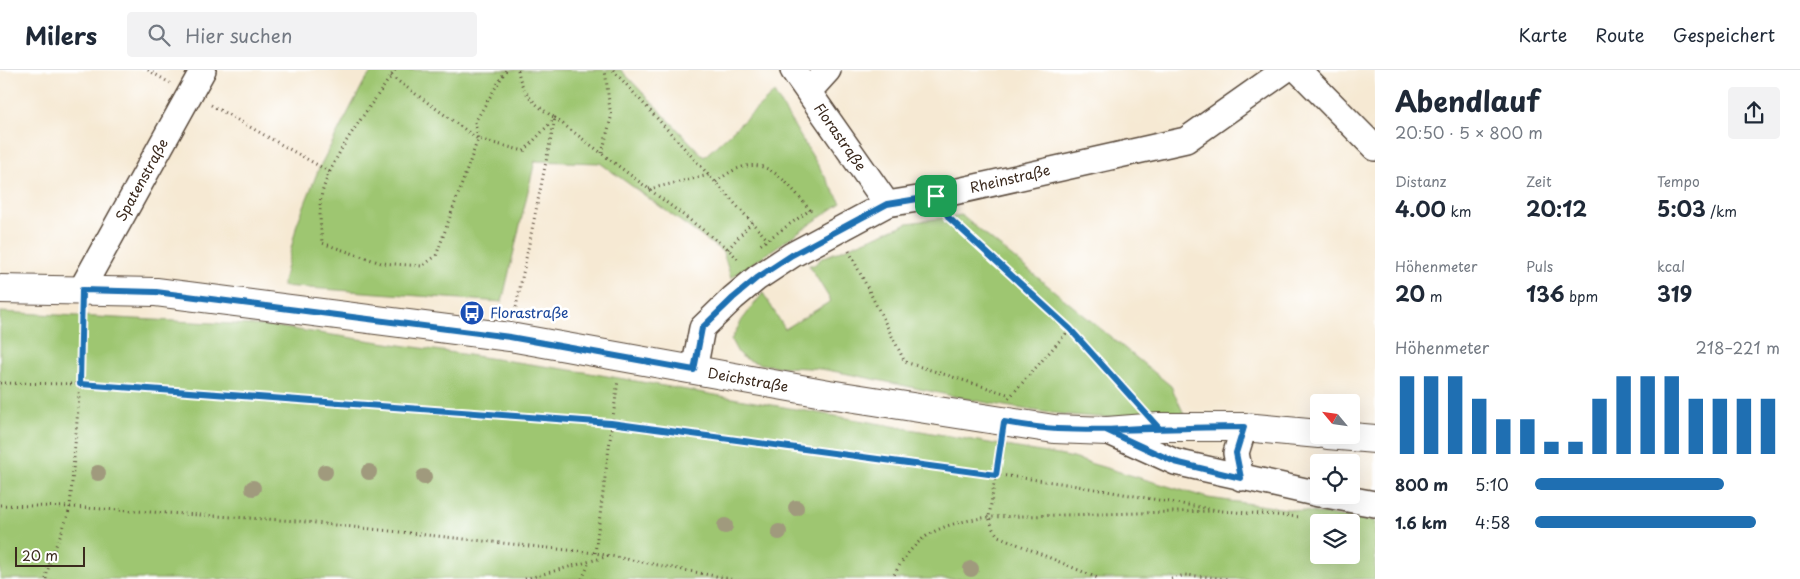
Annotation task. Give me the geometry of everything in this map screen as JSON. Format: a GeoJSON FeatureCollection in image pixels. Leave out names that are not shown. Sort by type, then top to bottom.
{"type":"FeatureCollection","features":[{"type":"Feature","properties":{"kind":"street","name":"Spatenstraße"},"geometry":{"type":"LineString","coordinates":[[82,290],[203,70]]}},
{"type":"Feature","properties":{"kind":"street","name":"Florastraße"},"geometry":{"type":"LineString","coordinates":[[793,70],[887,204]]}},
{"type":"Feature","properties":{"kind":"street"},"geometry":{"type":"LineString","coordinates":[[809,91],[828,70]]}},
{"type":"Feature","properties":{"kind":"street","name":"Rheinstraße"},"geometry":{"type":"LineString","coordinates":[[694,370],[702,328],[733,298],[748,265],[792,255],[887,204],[936,196],[1186,140],[1284,70]]}},
{"type":"Feature","properties":{"kind":"street"},"geometry":{"type":"LineString","coordinates":[[1298,70],[1375,148]]}},
{"type":"Feature","properties":{"kind":"street","name":"Deichstraße"},"geometry":{"type":"LineString","coordinates":[[0,289],[156,292],[510,337],[694,370],[1054,429],[1106,430],[1158,427],[1244,427],[1310,433]]}},
{"type":"Feature","properties":{"kind":"street"},"geometry":{"type":"LineString","coordinates":[[1241,478],[1236,453],[1244,427]]}},
{"type":"Feature","properties":{"kind":"street"},"geometry":{"type":"LineString","coordinates":[[1106,430],[1175,462],[1310,492]]}},
{"type":"Feature","properties":{"kind":"street"},"geometry":{"type":"LineString","coordinates":[[1360,438],[1375,440]]}},
{"type":"Feature","properties":{"kind":"street"},"geometry":{"type":"LineString","coordinates":[[1360,501],[1375,504]]}},
{"type":"Feature","properties":{"kind":"path"},"geometry":{"type":"LineString","coordinates":[[395,70],[330,172],[322,194],[322,243],[381,263],[422,266],[436,256],[478,139],[476,122],[506,70]]}},
{"type":"Feature","properties":{"kind":"path"},"geometry":{"type":"LineString","coordinates":[[518,70],[520,82],[535,106],[555,118],[602,153],[748,265]]}},
{"type":"Feature","properties":{"kind":"path"},"geometry":{"type":"LineString","coordinates":[[602,153],[611,118],[605,70]]}},
{"type":"Feature","properties":{"kind":"path"},"geometry":{"type":"LineString","coordinates":[[613,70],[767,239]]}},
{"type":"Feature","properties":{"kind":"path"},"geometry":{"type":"LineString","coordinates":[[391,76],[478,139],[524,151],[555,118]]}},
{"type":"Feature","properties":{"kind":"path"},"geometry":{"type":"LineString","coordinates":[[190,94],[330,172]]}},
{"type":"Feature","properties":{"kind":"path"},"geometry":{"type":"LineString","coordinates":[[510,337],[555,118]]}},
{"type":"Feature","properties":{"kind":"path"},"geometry":{"type":"LineString","coordinates":[[716,182],[741,165],[759,165],[785,179],[810,210],[754,250]]}},
{"type":"Feature","properties":{"kind":"path"},"geometry":{"type":"LineString","coordinates":[[649,189],[710,175]]}},
{"type":"Feature","properties":{"kind":"path"},"geometry":{"type":"LineString","coordinates":[[936,196],[949,218],[1070,329],[1158,427]]}},
{"type":"Feature","properties":{"kind":"path"},"geometry":{"type":"LineString","coordinates":[[728,249],[752,222]]}},
{"type":"Feature","properties":{"kind":"path"},"geometry":{"type":"LineString","coordinates":[[838,230],[905,362],[1010,395]]}},
{"type":"Feature","properties":{"kind":"path"},"geometry":{"type":"LineString","coordinates":[[46,579],[48,562],[66,526],[70,507],[80,384],[82,290]]}},
{"type":"Feature","properties":{"kind":"path"},"geometry":{"type":"LineString","coordinates":[[1070,329],[1010,395],[989,517],[992,529],[998,536],[1100,579]]}},
{"type":"Feature","properties":{"kind":"path"},"geometry":{"type":"LineString","coordinates":[[595,553],[621,356]]}},
{"type":"Feature","properties":{"kind":"path"},"geometry":{"type":"LineString","coordinates":[[0,383],[80,384],[611,423],[1060,483],[1222,511]]}},
{"type":"Feature","properties":{"kind":"path"},"geometry":{"type":"LineString","coordinates":[[0,505],[70,507],[297,521],[595,553],[731,579]]}},
{"type":"Feature","properties":{"kind":"path"},"geometry":{"type":"LineString","coordinates":[[892,579],[900,563],[915,543],[945,526],[989,517],[1222,511],[1308,517]]}},
{"type":"Feature","properties":{"kind":"path"},"geometry":{"type":"LineString","coordinates":[[524,579],[609,556]]}},
{"type":"Feature","properties":{"kind":"path"},"geometry":{"type":"LineString","coordinates":[[582,579],[590,561]]}},
{"type":"Feature","properties":{"kind":"path"},"geometry":{"type":"LineString","coordinates":[[1171,579],[1186,575],[1230,579]]}},
{"type":"Feature","properties":{"kind":"green space"},"geometry":{"type":"Polygon","coordinates":[[[373,70],[621,70],[704,157],[774,93],[841,203],[731,278],[723,252],[600,163],[535,161],[502,302],[282,286],[297,224],[319,168],[364,82],[373,70]]]}},
{"type":"Feature","properties":{"kind":"green space"},"geometry":{"type":"Polygon","coordinates":[[[961,215],[1171,386],[1184,414],[1139,418],[1049,413],[1004,406],[827,370],[761,364],[750,361],[741,356],[737,351],[731,340],[742,320],[763,293],[785,329],[831,301],[809,265],[814,265],[822,258],[908,223],[961,215]]]}},
{"type":"Feature","properties":{"kind":"green space"},"geometry":{"type":"Polygon","coordinates":[[[0,312],[271,326],[584,372],[1069,457],[1208,498],[1324,514],[1310,514],[1310,564],[1360,564],[1360,519],[1375,521],[1375,579],[0,579],[0,312]]]}},
{"type":"Feature","properties":{"kind":"place","name":"Florastraße"},"geometry":{"type":"Point","coordinates":[472,313]}},
{"type":"Feature","properties":{"kind":"route"},"geometry":{"type":"LineString","coordinates":[[936,196],[887,204],[792,255],[757,278],[702,328],[694,370],[510,337],[296,309],[156,292],[82,290],[80,384],[611,423],[996,475],[1004,422],[1054,429],[1106,430],[1158,427],[1244,427],[1236,453],[1241,478],[1175,462],[1106,430],[1158,427],[1070,329],[949,218],[936,196]]}}]}
